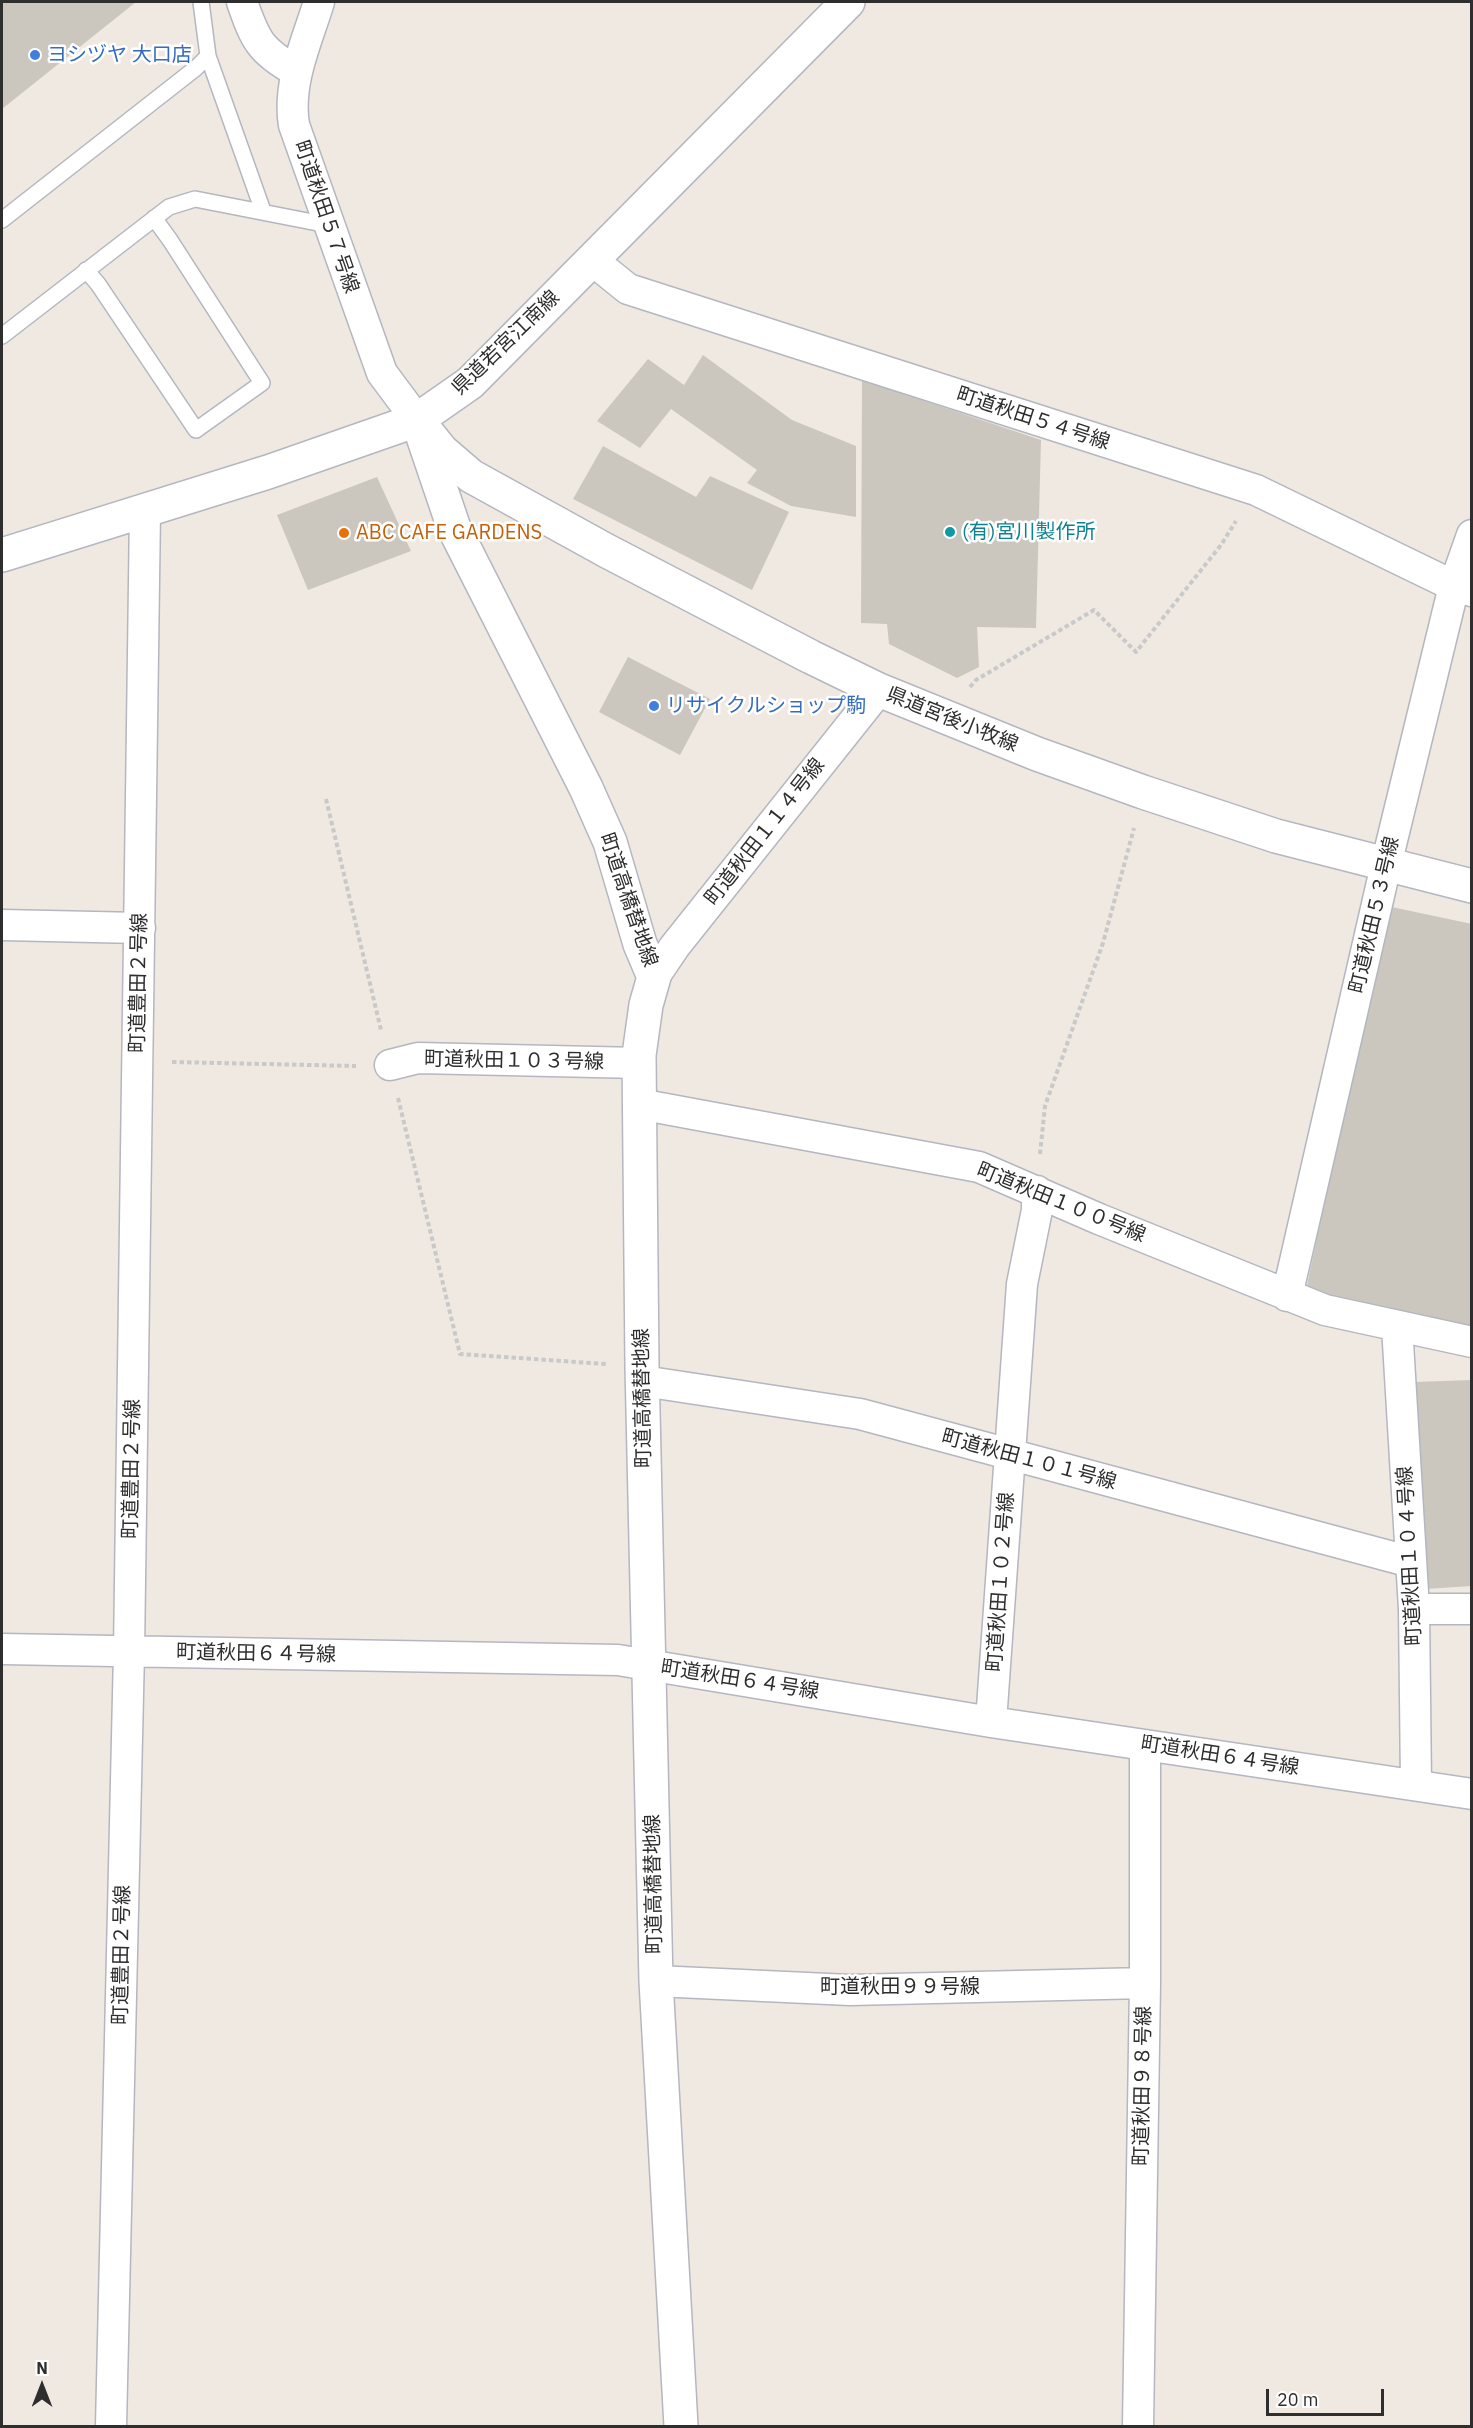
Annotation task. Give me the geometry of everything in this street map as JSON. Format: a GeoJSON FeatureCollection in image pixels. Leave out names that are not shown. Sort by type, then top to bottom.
{"type":"FeatureCollection","features":[{"type":"Feature","properties":{"kind":"main road","name":"県道若宮江南線"},"geometry":{"type":"LineString","coordinates":[[2,555],[145,511],[417,420],[470,383],[848,2]]}},
{"type":"Feature","properties":{"kind":"main road","name":"県道宮後小牧線"},"geometry":{"type":"LineString","coordinates":[[417,420],[442,451],[471,476],[607,551],[879,690],[1037,754],[1276,836],[1472,886]]}},
{"type":"Feature","properties":{"kind":"main road","name":"町道高橋替地線"},"geometry":{"type":"LineString","coordinates":[[417,420],[454,528],[586,788],[610,842],[640,944],[654,977],[644,1013],[639,1063],[643,1374],[656,1981],[681,2427]]}},
{"type":"Feature","properties":{"kind":"street"},"geometry":{"type":"LineString","coordinates":[[242,2],[254,36],[262,47],[297,72]]}},
{"type":"Feature","properties":{"kind":"street","name":"町道秋田５７号線"},"geometry":{"type":"LineString","coordinates":[[319,2],[292,90],[291,108],[294,125],[382,373],[417,420]]}},
{"type":"Feature","properties":{"kind":"street","name":"町道秋田５４号線"},"geometry":{"type":"LineString","coordinates":[[592,260],[628,289],[1256,490],[1463,588]]}},
{"type":"Feature","properties":{"kind":"street","name":"町道豊田２号線"},"geometry":{"type":"LineString","coordinates":[[111,2427],[129,1652],[145,511]]}},
{"type":"Feature","properties":{"kind":"street","name":"町道秋田５３号線"},"geometry":{"type":"LineString","coordinates":[[1287,1296],[1386,865],[1463,588],[1472,536]]}},
{"type":"Feature","properties":{"kind":"street","name":"町道秋田１１４号線"},"geometry":{"type":"LineString","coordinates":[[654,977],[675,946],[879,690]]}},
{"type":"Feature","properties":{"kind":"street"},"geometry":{"type":"LineString","coordinates":[[2,925],[140,928]]}},
{"type":"Feature","properties":{"kind":"street","name":"町道秋田１０３号線"},"geometry":{"type":"LineString","coordinates":[[390,1065],[418,1058],[639,1063]]}},
{"type":"Feature","properties":{"kind":"street","name":"町道秋田１００号線"},"geometry":{"type":"LineString","coordinates":[[639,1104],[979,1167],[1099,1219],[1325,1310],[1472,1342]]}},
{"type":"Feature","properties":{"kind":"street","name":"町道秋田１０２号線"},"geometry":{"type":"LineString","coordinates":[[991,1722],[1022,1284],[1037,1210],[1037,1191]]}},
{"type":"Feature","properties":{"kind":"street","name":"町道秋田１０４号線"},"geometry":{"type":"LineString","coordinates":[[1397,1326],[1414,1609],[1416,1785]]}},
{"type":"Feature","properties":{"kind":"street","name":"町道秋田１０１号線"},"geometry":{"type":"LineString","coordinates":[[643,1374],[860,1414],[1411,1562]]}},
{"type":"Feature","properties":{"kind":"street"},"geometry":{"type":"LineString","coordinates":[[1414,1609],[1472,1609]]}},
{"type":"Feature","properties":{"kind":"street","name":"町道秋田６４号線"},"geometry":{"type":"LineString","coordinates":[[2,1649],[618,1660],[991,1722],[1472,1794]]}},
{"type":"Feature","properties":{"kind":"street","name":"町道秋田９８号線"},"geometry":{"type":"LineString","coordinates":[[1138,2427],[1145,1983],[1145,1745]]}},
{"type":"Feature","properties":{"kind":"street","name":"町道秋田９９号線"},"geometry":{"type":"LineString","coordinates":[[656,1981],[850,1990],[1145,1983]]}},
{"type":"Feature","properties":{"kind":"lane"},"geometry":{"type":"LineString","coordinates":[[201,2],[208,56],[263,211]]}},
{"type":"Feature","properties":{"kind":"lane"},"geometry":{"type":"LineString","coordinates":[[2,220],[196,68],[208,56]]}},
{"type":"Feature","properties":{"kind":"lane"},"geometry":{"type":"LineString","coordinates":[[2,336],[169,207],[195,199],[328,225]]}},
{"type":"Feature","properties":{"kind":"lane"},"geometry":{"type":"LineString","coordinates":[[86,270],[98,284],[196,430],[262,383],[154,218]]}},
{"type":"Feature","properties":{"kind":"path"},"geometry":{"type":"LineString","coordinates":[[946,718],[976,680],[1094,610],[1136,652],[1221,544],[1256,490]]}},
{"type":"Feature","properties":{"kind":"path"},"geometry":{"type":"LineString","coordinates":[[1037,1191],[1045,1106],[1103,943],[1143,792]]}},
{"type":"Feature","properties":{"kind":"path"},"geometry":{"type":"LineString","coordinates":[[326,799],[460,1354],[643,1374]]}},
{"type":"Feature","properties":{"kind":"path"},"geometry":{"type":"LineString","coordinates":[[138,1061],[381,1067],[390,1065]]}},
{"type":"Feature","properties":{"kind":"building","name":"ヨシヅヤ 大口店"},"geometry":{"type":"Polygon","coordinates":[[[2,2],[136,2],[2,109],[2,2]]]}},
{"type":"Feature","properties":{"kind":"building"},"geometry":{"type":"Polygon","coordinates":[[[703,355],[792,420],[856,446],[856,517],[791,506],[747,483],[757,470],[671,409],[640,448],[597,421],[648,359],[684,385],[703,355]]]}},
{"type":"Feature","properties":{"kind":"building","name":"(有)宮川製作所"},"geometry":{"type":"Polygon","coordinates":[[[862,380],[1041,440],[1036,628],[977,627],[979,667],[957,678],[889,644],[887,624],[861,623],[862,380]]]}},
{"type":"Feature","properties":{"kind":"building"},"geometry":{"type":"Polygon","coordinates":[[[603,446],[696,497],[710,476],[789,512],[752,590],[573,499],[603,446]]]}},
{"type":"Feature","properties":{"kind":"building","name":"ABC CAFE GARDENS"},"geometry":{"type":"Polygon","coordinates":[[[377,477],[411,551],[308,590],[277,515],[377,477]]]}},
{"type":"Feature","properties":{"kind":"building","name":"リサイクルショップ駒"},"geometry":{"type":"Polygon","coordinates":[[[628,657],[710,699],[680,755],[599,712],[628,657]]]}},
{"type":"Feature","properties":{"kind":"building"},"geometry":{"type":"Polygon","coordinates":[[[1387,906],[1472,924],[1472,1330],[1305,1295],[1387,906]]]}},
{"type":"Feature","properties":{"kind":"building"},"geometry":{"type":"Polygon","coordinates":[[[1472,1380],[1472,1586],[1425,1589],[1415,1382],[1472,1380]]]}},
{"type":"Feature","properties":{"kind":"place","name":"ヨシヅヤ 大口店"},"geometry":{"type":"Point","coordinates":[35,55]}},
{"type":"Feature","properties":{"kind":"place","name":"(有)宮川製作所"},"geometry":{"type":"Point","coordinates":[950,532]}},
{"type":"Feature","properties":{"kind":"place","name":"ABC CAFE GARDENS"},"geometry":{"type":"Point","coordinates":[344,533]}},
{"type":"Feature","properties":{"kind":"place","name":"リサイクルショップ駒"},"geometry":{"type":"Point","coordinates":[654,706]}}]}
